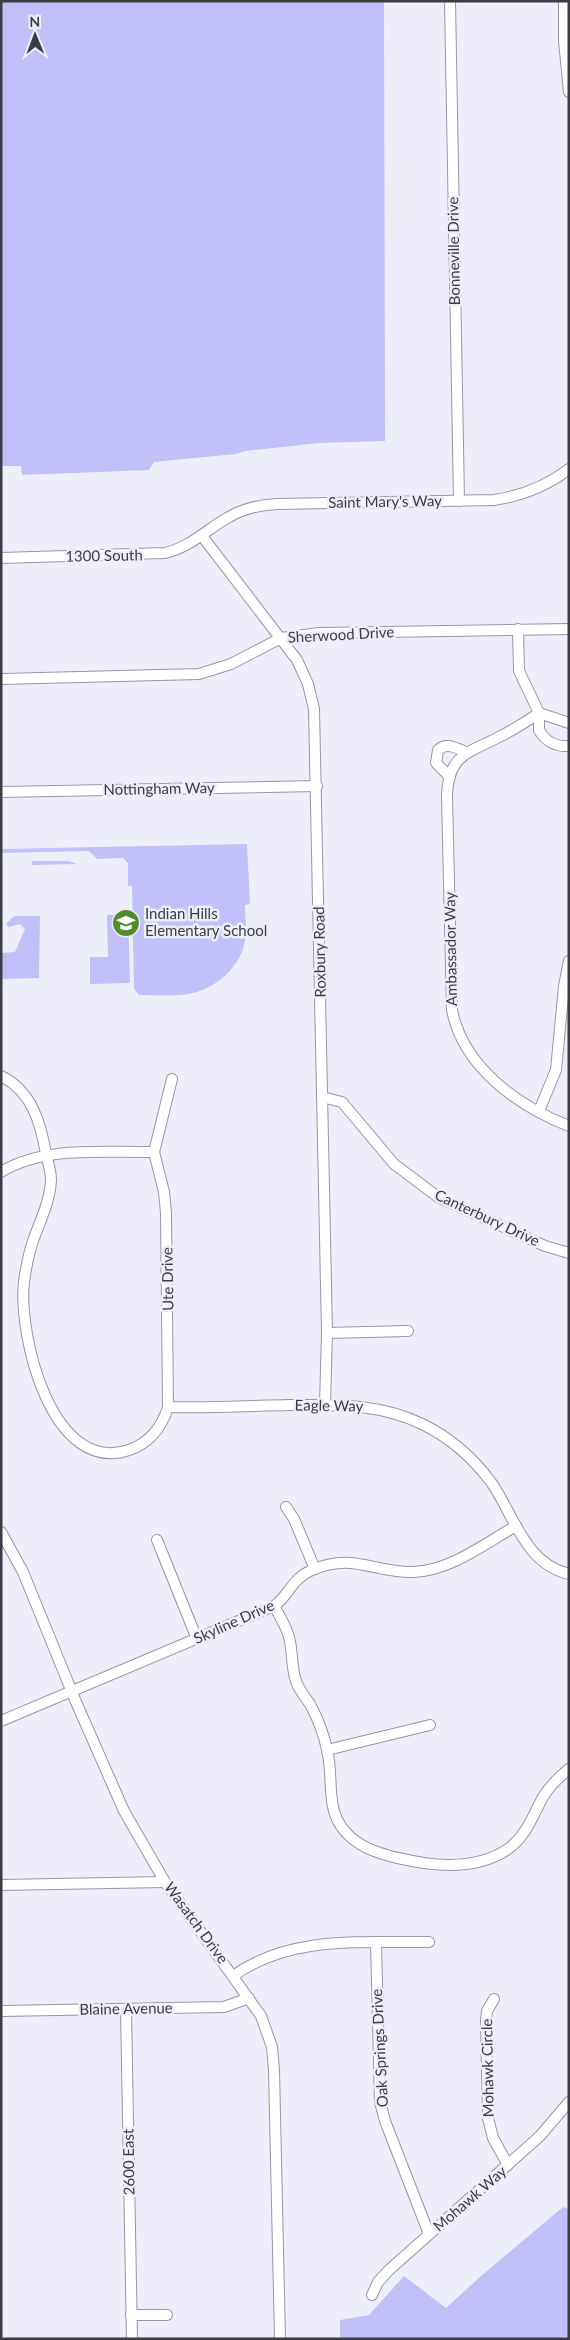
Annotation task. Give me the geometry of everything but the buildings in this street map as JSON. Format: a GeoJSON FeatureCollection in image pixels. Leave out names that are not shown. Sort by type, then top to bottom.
{"type":"FeatureCollection","features":[{"type":"Feature","properties":{"kind":"street","name":"Bonneville Drive"},"geometry":{"type":"LineString","coordinates":[[450,1],[459,501]]}},
{"type":"Feature","properties":{"kind":"street"},"geometry":{"type":"LineString","coordinates":[[564,1],[564,41],[569,92]]}},
{"type":"Feature","properties":{"kind":"street","name":"Saint Mary's Way"},"geometry":{"type":"LineString","coordinates":[[202,536],[230,516],[264,505],[494,500],[515,496],[535,489],[569,470]]}},
{"type":"Feature","properties":{"kind":"street","name":"1300 South"},"geometry":{"type":"LineString","coordinates":[[1,558],[156,555],[182,548],[202,536]]}},
{"type":"Feature","properties":{"kind":"street","name":"Roxbury Road"},"geometry":{"type":"LineString","coordinates":[[202,536],[281,638],[301,668],[313,701],[317,786],[327,1333],[325,1405]]}},
{"type":"Feature","properties":{"kind":"street","name":"Sherwood Drive"},"geometry":{"type":"LineString","coordinates":[[1,679],[198,674],[231,664],[281,638],[319,633],[569,629]]}},
{"type":"Feature","properties":{"kind":"street"},"geometry":{"type":"LineString","coordinates":[[518,630],[520,671],[539,713],[538,725],[542,734],[554,744],[569,746]]}},
{"type":"Feature","properties":{"kind":"street"},"geometry":{"type":"LineString","coordinates":[[539,713],[569,723]]}},
{"type":"Feature","properties":{"kind":"street"},"geometry":{"type":"LineString","coordinates":[[450,777],[436,763],[438,750],[442,747],[451,746],[466,752],[505,734],[539,713]]}},
{"type":"Feature","properties":{"kind":"street","name":"Ambassador Way"},"geometry":{"type":"LineString","coordinates":[[466,752],[456,762],[450,777],[447,796],[451,999],[454,1020],[467,1048],[494,1081],[509,1094],[569,1126]]}},
{"type":"Feature","properties":{"kind":"street","name":"Nottingham Way"},"geometry":{"type":"LineString","coordinates":[[1,792],[317,786]]}},
{"type":"Feature","properties":{"kind":"street"},"geometry":{"type":"LineString","coordinates":[[539,1111],[556,1070],[569,961]]}},
{"type":"Feature","properties":{"kind":"street"},"geometry":{"type":"LineString","coordinates":[[1,1076],[18,1088],[31,1104],[42,1129],[51,1181],[48,1198],[30,1253],[23,1300],[30,1353],[47,1397],[65,1429],[75,1439],[92,1449],[108,1452],[129,1450],[147,1441],[160,1426],[168,1407]]}},
{"type":"Feature","properties":{"kind":"street"},"geometry":{"type":"LineString","coordinates":[[1,1172],[23,1162],[47,1156],[154,1152],[172,1079]]}},
{"type":"Feature","properties":{"kind":"street","name":"Canterbury Drive"},"geometry":{"type":"LineString","coordinates":[[322,1097],[342,1102],[394,1164],[438,1197],[546,1246],[569,1253]]}},
{"type":"Feature","properties":{"kind":"street","name":"Ute Drive"},"geometry":{"type":"LineString","coordinates":[[154,1152],[164,1192],[166,1213],[168,1407]]}},
{"type":"Feature","properties":{"kind":"street"},"geometry":{"type":"LineString","coordinates":[[327,1333],[408,1331]]}},
{"type":"Feature","properties":{"kind":"street","name":"Eagle Way"},"geometry":{"type":"LineString","coordinates":[[168,1407],[359,1405],[392,1412],[424,1424],[462,1450],[482,1471],[499,1494],[516,1526],[539,1559],[557,1571],[569,1574]]}},
{"type":"Feature","properties":{"kind":"street"},"geometry":{"type":"LineString","coordinates":[[286,1507],[294,1519],[315,1569]]}},
{"type":"Feature","properties":{"kind":"street","name":"Skyline Drive"},"geometry":{"type":"LineString","coordinates":[[1,1720],[72,1692],[274,1606],[296,1580],[315,1569],[330,1564],[347,1562],[393,1571],[425,1571],[458,1559],[516,1526]]}},
{"type":"Feature","properties":{"kind":"street","name":"Wasatch Drive"},"geometry":{"type":"LineString","coordinates":[[1,1532],[23,1572],[116,1795],[165,1882],[249,1998],[265,2026],[273,2058],[280,2339]]}},
{"type":"Feature","properties":{"kind":"street"},"geometry":{"type":"LineString","coordinates":[[157,1540],[197,1638]]}},
{"type":"Feature","properties":{"kind":"street"},"geometry":{"type":"LineString","coordinates":[[274,1606],[289,1636],[292,1666],[297,1684],[317,1719],[327,1750],[333,1808],[345,1831],[366,1848],[398,1859],[433,1864],[471,1864],[494,1857],[508,1849],[531,1825],[543,1798],[553,1783],[569,1769]]}},
{"type":"Feature","properties":{"kind":"street"},"geometry":{"type":"LineString","coordinates":[[327,1750],[430,1725]]}},
{"type":"Feature","properties":{"kind":"street"},"geometry":{"type":"LineString","coordinates":[[1,1884],[165,1882]]}},
{"type":"Feature","properties":{"kind":"street","name":"Oak Springs Drive"},"geometry":{"type":"LineString","coordinates":[[376,1942],[380,2102],[385,2121],[429,2234]]}},
{"type":"Feature","properties":{"kind":"street"},"geometry":{"type":"LineString","coordinates":[[233,1976],[264,1958],[290,1949],[333,1943],[429,1942]]}},
{"type":"Feature","properties":{"kind":"street","name":"Blaine Avenue"},"geometry":{"type":"LineString","coordinates":[[1,2011],[224,2007],[249,1998]]}},
{"type":"Feature","properties":{"kind":"street","name":"Mohawk Circle"},"geometry":{"type":"LineString","coordinates":[[494,1999],[487,2011],[486,2020],[488,2110],[493,2138],[508,2165]]}},
{"type":"Feature","properties":{"kind":"street","name":"2600 East"},"geometry":{"type":"LineString","coordinates":[[126,2009],[132,2339]]}},
{"type":"Feature","properties":{"kind":"street","name":"Mohawk Way"},"geometry":{"type":"LineString","coordinates":[[372,2295],[383,2276],[508,2165],[544,2131],[569,2102]]}},
{"type":"Feature","properties":{"kind":"street"},"geometry":{"type":"LineString","coordinates":[[131,2315],[166,2315]]}},
{"type":"Feature","properties":{"kind":"shaded area"},"geometry":{"type":"Polygon","coordinates":[[[1,1],[384,1],[385,441],[319,443],[154,462],[149,470],[22,475],[21,466],[1,466],[1,1]]]}},
{"type":"Feature","properties":{"kind":"shaded area"},"geometry":{"type":"Polygon","coordinates":[[[247,844],[250,904],[245,905],[246,936],[239,958],[227,974],[211,986],[193,993],[173,995],[139,995],[134,989],[132,886],[128,886],[128,863],[123,858],[97,859],[89,851],[1,853],[1,849],[247,844]]]}},
{"type":"Feature","properties":{"kind":"shaded area"},"geometry":{"type":"Polygon","coordinates":[[[32,861],[69,861],[77,864],[32,865],[32,861]]]}},
{"type":"Feature","properties":{"kind":"shaded area"},"geometry":{"type":"Polygon","coordinates":[[[128,914],[130,983],[90,984],[90,957],[108,957],[107,915],[128,914]]]}},
{"type":"Feature","properties":{"kind":"shaded area"},"geometry":{"type":"Polygon","coordinates":[[[14,916],[40,916],[39,978],[1,979],[1,953],[15,952],[25,929],[20,924],[9,927],[6,924],[14,916]]]}},
{"type":"Feature","properties":{"kind":"shaded area"},"geometry":{"type":"Polygon","coordinates":[[[563,2207],[569,2209],[569,2339],[340,2339],[340,2320],[369,2315],[404,2276],[446,2308],[563,2207]]]}},
{"type":"Feature","properties":{"kind":"place","name":"Indian Hills Elementary School"},"geometry":{"type":"Point","coordinates":[126,923]}}]}
